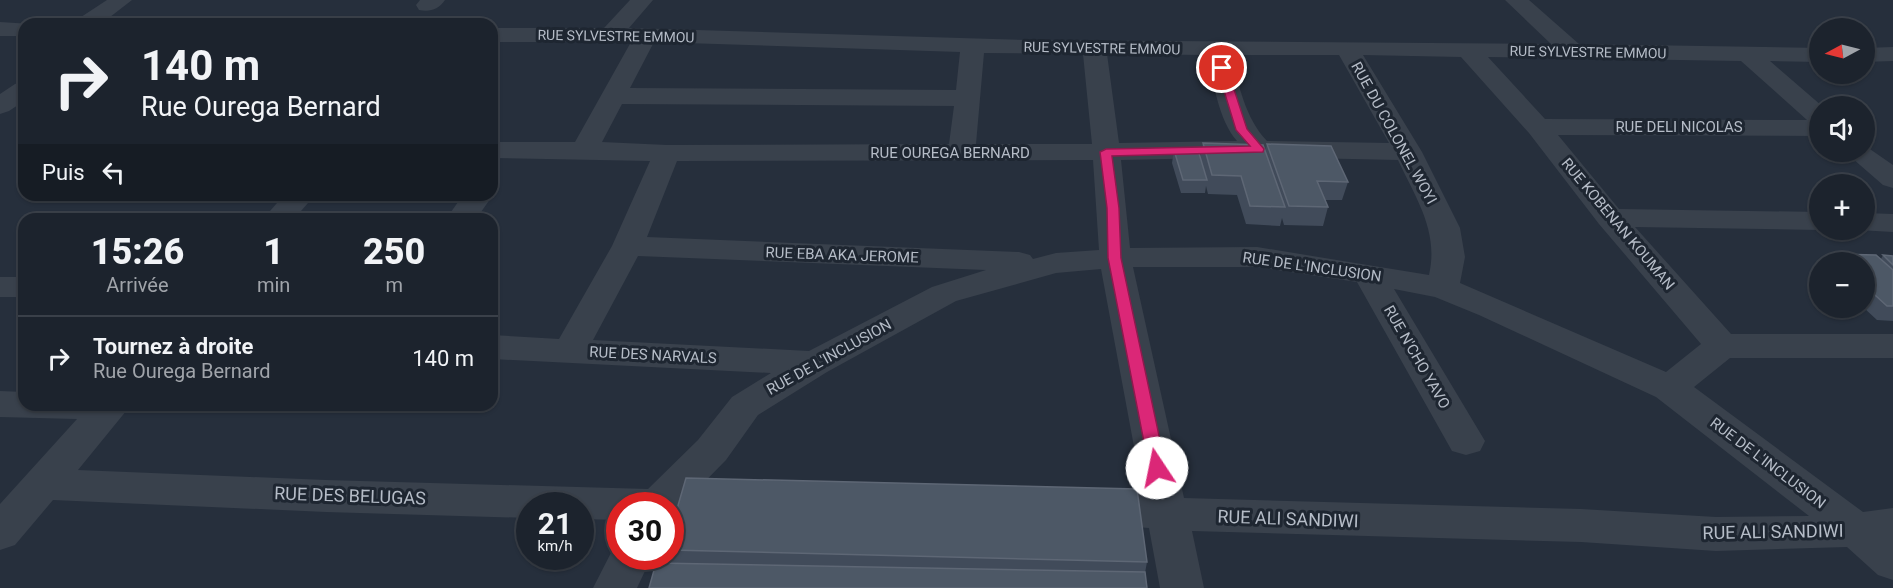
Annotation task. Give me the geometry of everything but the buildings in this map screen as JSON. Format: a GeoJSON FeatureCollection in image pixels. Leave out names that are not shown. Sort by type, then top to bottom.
{"type":"FeatureCollection","features":[{"type":"Feature","properties":{"kind":"street"},"geometry":{"type":"LineString","coordinates":[[95,18],[122,0]]}},
{"type":"Feature","properties":{"kind":"street"},"geometry":{"type":"LineString","coordinates":[[609,36],[642,0]]}},
{"type":"Feature","properties":{"kind":"street"},"geometry":{"type":"LineString","coordinates":[[1516,0],[1574,52]]}},
{"type":"Feature","properties":{"kind":"street"},"geometry":{"type":"LineString","coordinates":[[0,29],[18,29]]}},
{"type":"Feature","properties":{"kind":"street","name":"RUE SYLVESTRE EMMOU"},"geometry":{"type":"LineString","coordinates":[[498,35],[646,35],[973,45],[1218,49],[1347,48],[1809,55]]}},
{"type":"Feature","properties":{"kind":"street"},"geometry":{"type":"LineString","coordinates":[[584,150],[646,35]]}},
{"type":"Feature","properties":{"kind":"street"},"geometry":{"type":"LineString","coordinates":[[962,153],[973,45]]}},
{"type":"Feature","properties":{"kind":"street"},"geometry":{"type":"LineString","coordinates":[[1094,46],[1113,208],[1114,258],[1182,588]]}},
{"type":"Feature","properties":{"kind":"street","name":"RUE DU COLONEL WOYI"},"geometry":{"type":"LineString","coordinates":[[1347,48],[1408,152],[1445,228],[1449,257],[1443,288]]}},
{"type":"Feature","properties":{"kind":"street"},"geometry":{"type":"LineString","coordinates":[[1218,49],[1227,87],[1242,130],[1259,149]]}},
{"type":"Feature","properties":{"kind":"street","name":"RUE KOBENAN KOUMAN"},"geometry":{"type":"LineString","coordinates":[[1468,51],[1538,127],[1610,218],[1722,346]]}},
{"type":"Feature","properties":{"kind":"street"},"geometry":{"type":"LineString","coordinates":[[1875,55],[1893,54]]}},
{"type":"Feature","properties":{"kind":"street"},"geometry":{"type":"LineString","coordinates":[[1748,55],[1809,108]]}},
{"type":"Feature","properties":{"kind":"street"},"geometry":{"type":"LineString","coordinates":[[0,106],[18,93]]}},
{"type":"Feature","properties":{"kind":"street"},"geometry":{"type":"LineString","coordinates":[[613,96],[967,98]]}},
{"type":"Feature","properties":{"kind":"street","name":"RUE DELI NICOLAS"},"geometry":{"type":"LineString","coordinates":[[1538,127],[1809,128]]}},
{"type":"Feature","properties":{"kind":"street","name":"RUE OUREGA BERNARD"},"geometry":{"type":"LineString","coordinates":[[500,150],[667,153],[962,153],[1259,149],[1408,152]]}},
{"type":"Feature","properties":{"kind":"street"},"geometry":{"type":"LineString","coordinates":[[570,350],[628,246],[667,153]]}},
{"type":"Feature","properties":{"kind":"street"},"geometry":{"type":"LineString","coordinates":[[1872,162],[1893,179]]}},
{"type":"Feature","properties":{"kind":"street"},"geometry":{"type":"LineString","coordinates":[[284,213],[294,201]]}},
{"type":"Feature","properties":{"kind":"street"},"geometry":{"type":"LineString","coordinates":[[1610,218],[1809,221]]}},
{"type":"Feature","properties":{"kind":"street"},"geometry":{"type":"LineString","coordinates":[[1875,222],[1893,222]]}},
{"type":"Feature","properties":{"kind":"street","name":"RUE EBA AKA JEROME"},"geometry":{"type":"LineString","coordinates":[[628,246],[1056,263]]}},
{"type":"Feature","properties":{"kind":"street","name":"RUE DE L'INCLUSION"},"geometry":{"type":"LineString","coordinates":[[670,492],[712,450],[745,406],[814,363],[944,294],[991,279],[1056,263],[1114,258],[1257,257],[1443,288],[1491,307],[1669,388],[1875,528],[1893,562]]}},
{"type":"Feature","properties":{"kind":"street","name":"RUE N'CHO YAVO"},"geometry":{"type":"LineString","coordinates":[[1369,274],[1466,441]]}},
{"type":"Feature","properties":{"kind":"street"},"geometry":{"type":"LineString","coordinates":[[0,287],[18,287]]}},
{"type":"Feature","properties":{"kind":"street"},"geometry":{"type":"LineString","coordinates":[[1669,388],[1722,346],[1893,346]]}},
{"type":"Feature","properties":{"kind":"street","name":"RUE DES NARVALS"},"geometry":{"type":"LineString","coordinates":[[498,347],[814,363]]}},
{"type":"Feature","properties":{"kind":"street"},"geometry":{"type":"LineString","coordinates":[[0,404],[18,405]]}},
{"type":"Feature","properties":{"kind":"street"},"geometry":{"type":"LineString","coordinates":[[0,532],[45,484],[107,411]]}},
{"type":"Feature","properties":{"kind":"street"},"geometry":{"type":"LineString","coordinates":[[684,493],[729,483]]}},
{"type":"Feature","properties":{"kind":"street","name":"RUE DES BELUGAS"},"geometry":{"type":"LineString","coordinates":[[45,484],[326,496],[606,497]]}},
{"type":"Feature","properties":{"kind":"street","name":"RUE ALI SANDIWI"},"geometry":{"type":"LineString","coordinates":[[1063,505],[1167,514],[1373,522],[1564,525],[1717,534],[1875,528]]}},
{"type":"Feature","properties":{"kind":"street"},"geometry":{"type":"LineString","coordinates":[[615,588],[624,570]]}},
{"type":"Feature","properties":{"kind":"route"},"geometry":{"type":"LineString","coordinates":[[1157,468],[1114,258],[1113,208],[1106,152],[1259,149],[1242,130],[1222,68]]}}]}
